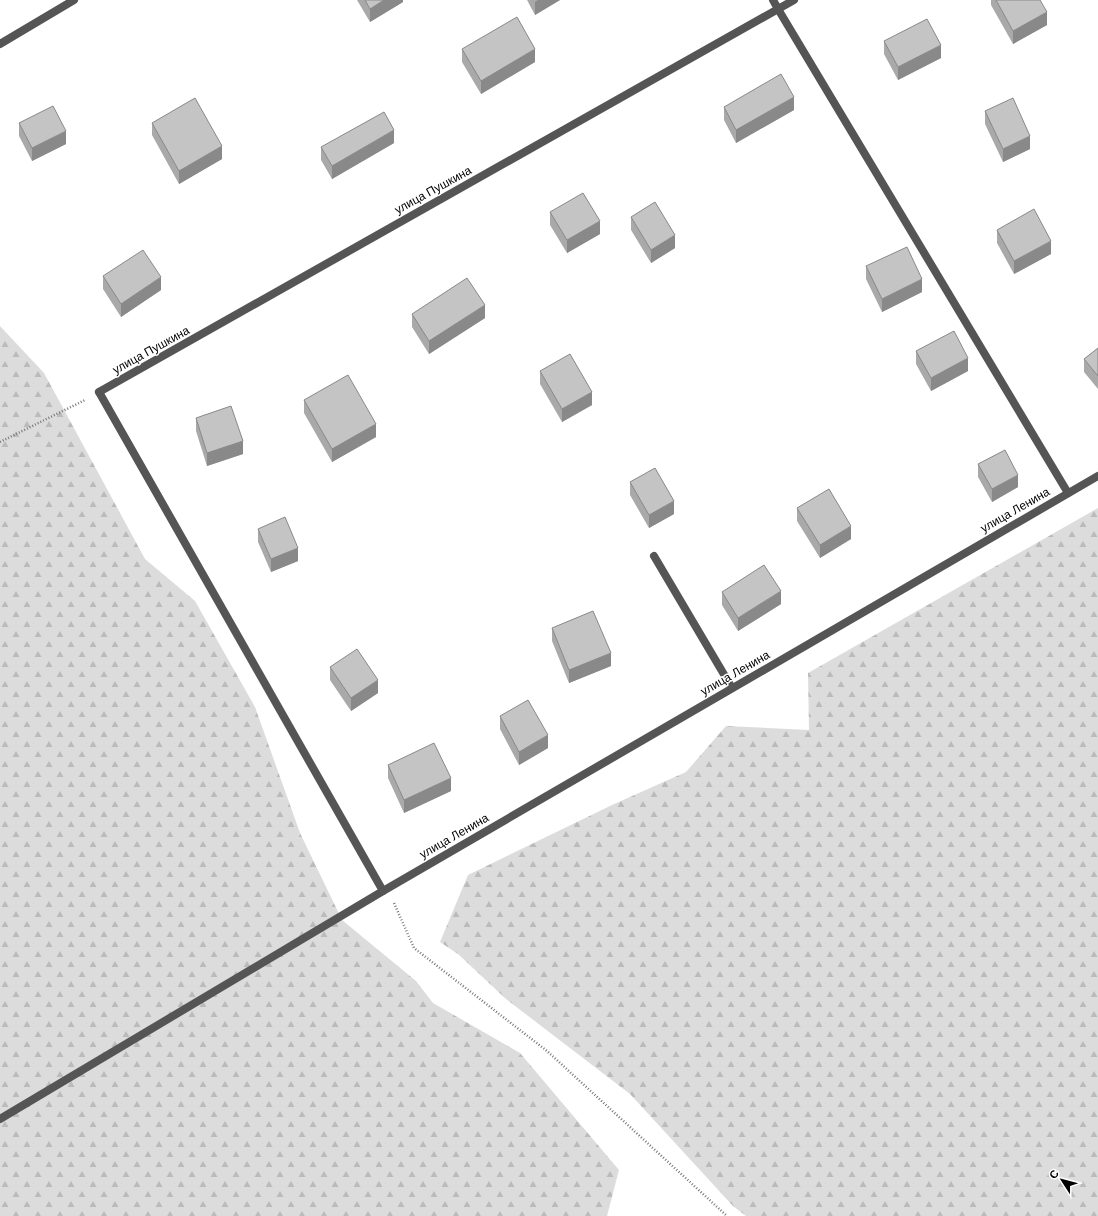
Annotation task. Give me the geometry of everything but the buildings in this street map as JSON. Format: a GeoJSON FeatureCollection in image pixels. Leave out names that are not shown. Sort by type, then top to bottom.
{"type":"FeatureCollection","features":[{"type":"Feature","properties":{"kind":"street"},"geometry":{"type":"LineString","coordinates":[[0,44],[74,0]]}},
{"type":"Feature","properties":{"kind":"street"},"geometry":{"type":"LineString","coordinates":[[773,0],[1068,493]]}},
{"type":"Feature","properties":{"kind":"street","name":"улица Пушкина"},"geometry":{"type":"LineString","coordinates":[[100,392],[794,0]]}},
{"type":"Feature","properties":{"kind":"street"},"geometry":{"type":"LineString","coordinates":[[100,392],[383,891]]}},
{"type":"Feature","properties":{"kind":"street","name":"улица Ленина"},"geometry":{"type":"LineString","coordinates":[[0,1119],[383,891],[1098,476]]}},
{"type":"Feature","properties":{"kind":"street"},"geometry":{"type":"LineString","coordinates":[[654,556],[732,688]]}},
{"type":"Feature","properties":{"kind":"path"},"geometry":{"type":"LineString","coordinates":[[0,442],[100,392]]}},
{"type":"Feature","properties":{"kind":"path"},"geometry":{"type":"LineString","coordinates":[[383,891],[392,899],[414,948],[547,1051],[728,1216]]}},
{"type":"Feature","properties":{"kind":"green space"},"geometry":{"type":"Polygon","coordinates":[[[0,326],[44,373],[145,559],[195,601],[255,707],[300,833],[342,920],[416,981],[433,1003],[520,1053],[619,1170],[607,1216],[0,1216],[0,326]]]}},
{"type":"Feature","properties":{"kind":"green space"},"geometry":{"type":"Polygon","coordinates":[[[1098,508],[1098,1216],[746,1216],[733,1206],[630,1094],[506,999],[458,954],[440,942],[468,875],[612,805],[686,772],[726,726],[809,730],[808,673],[1098,508]]]}}]}
